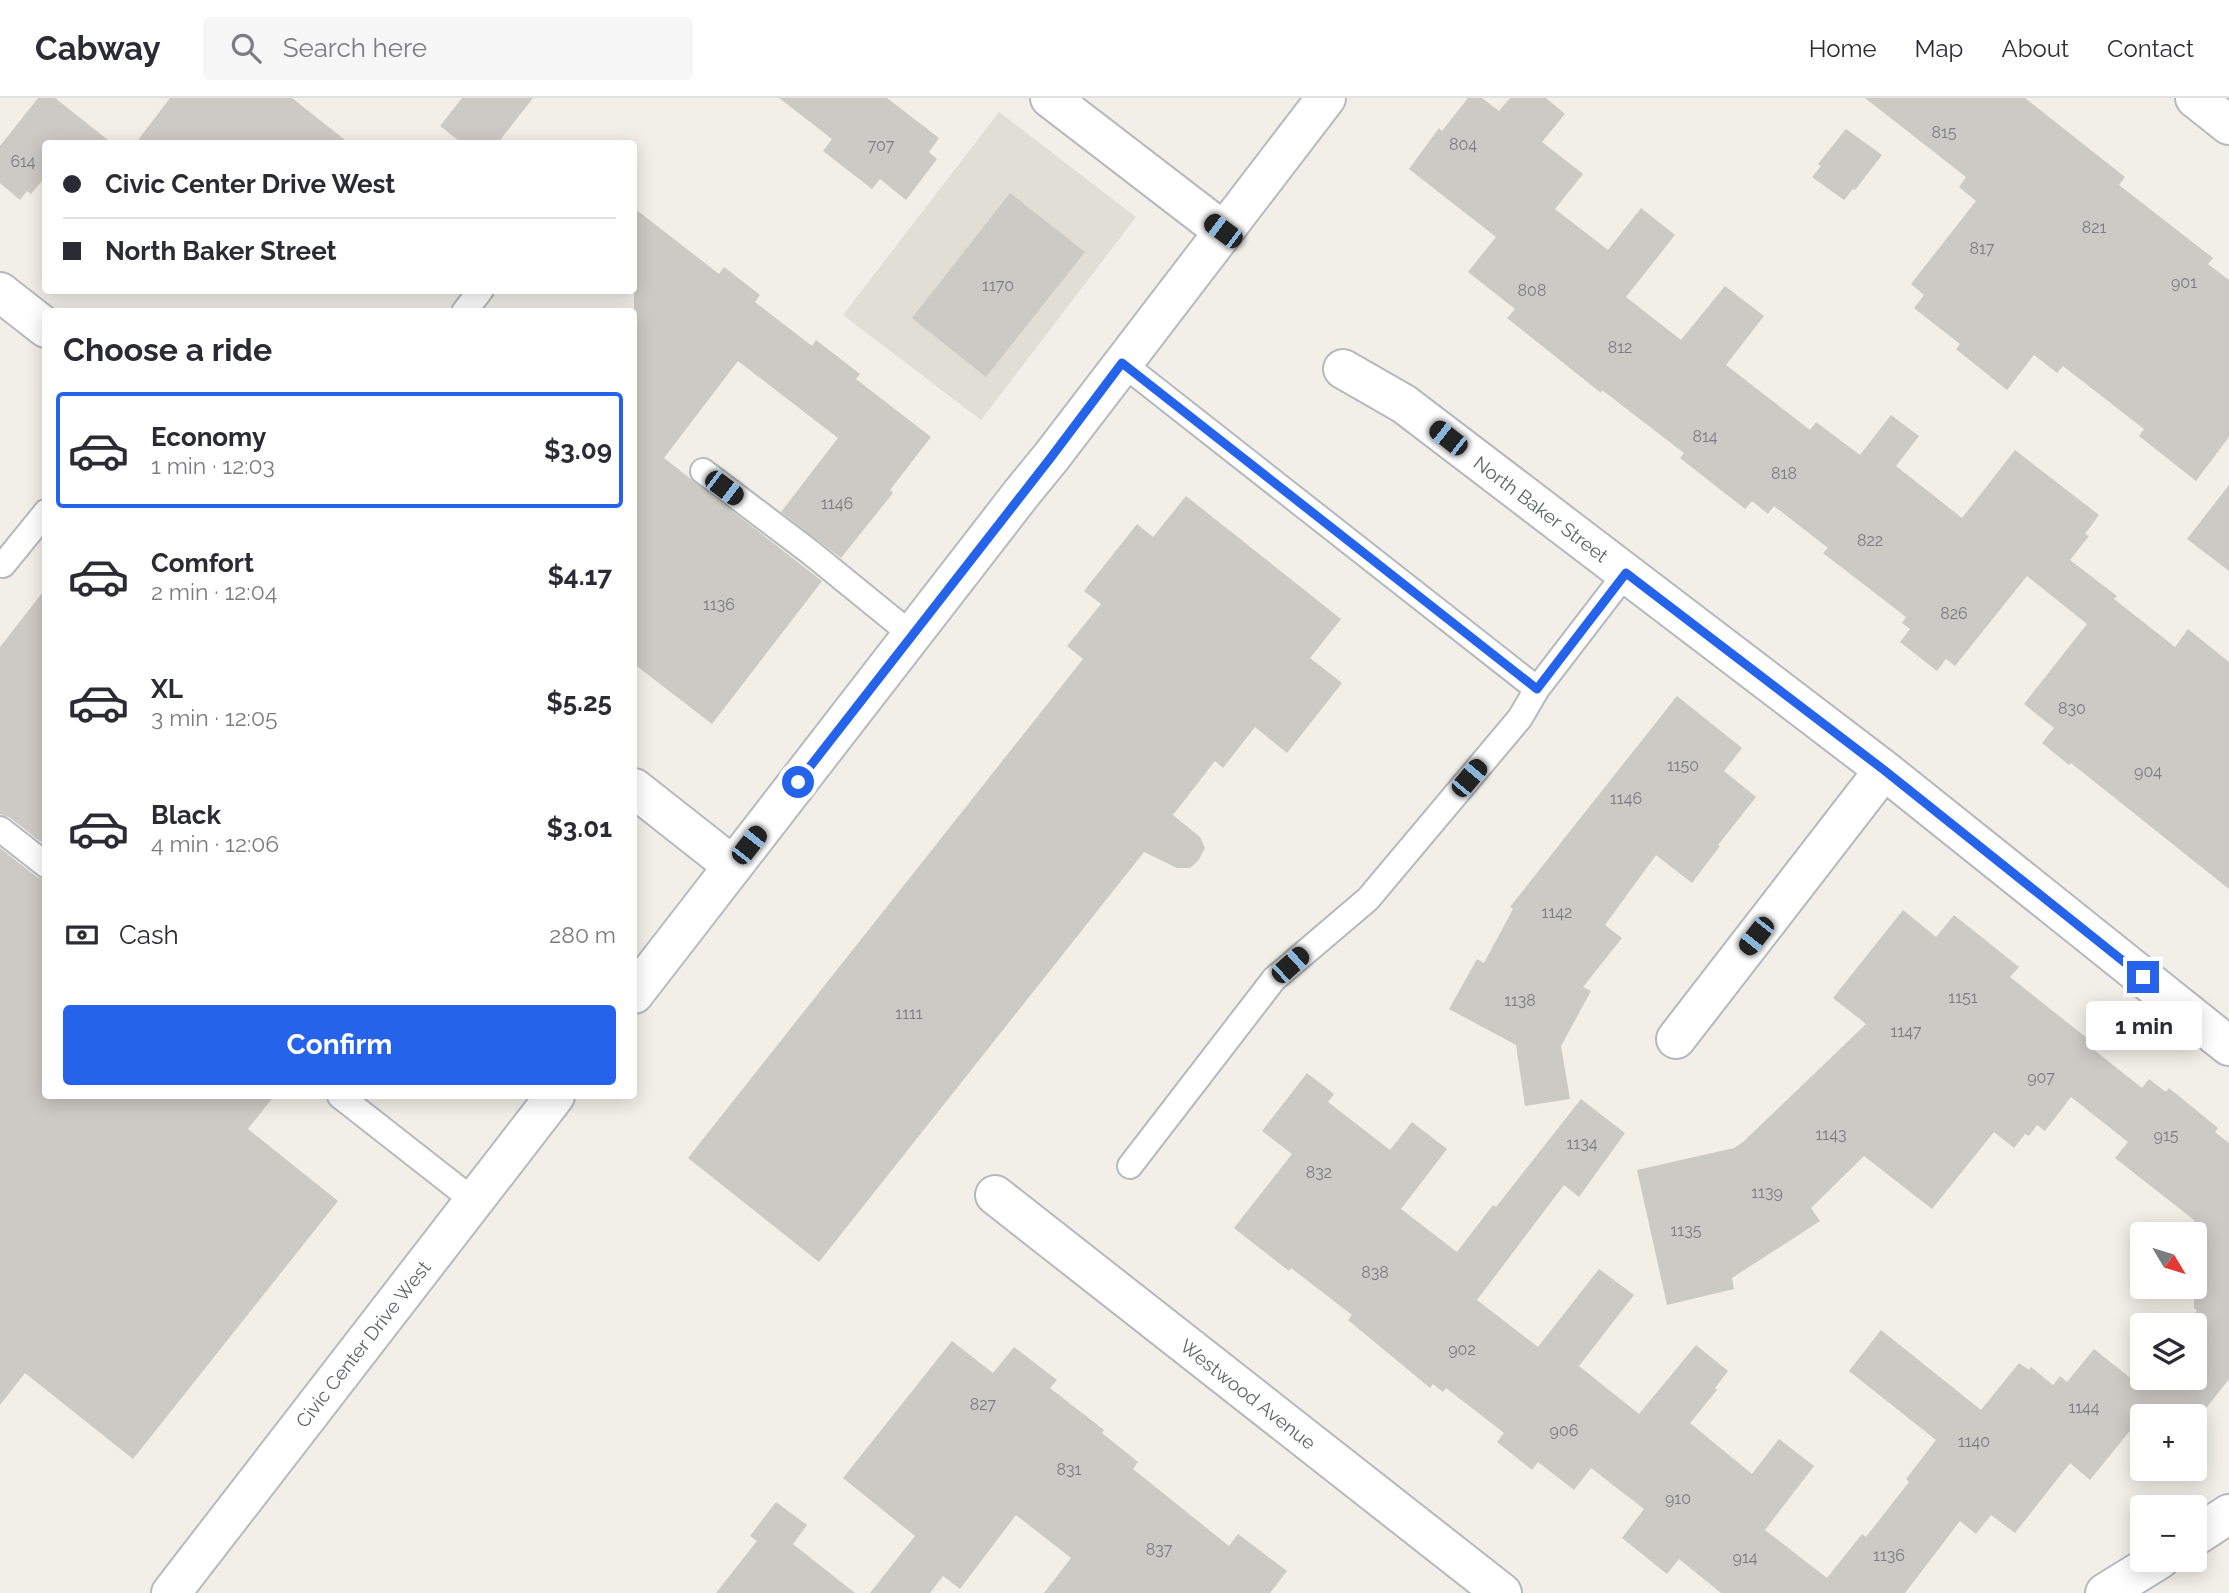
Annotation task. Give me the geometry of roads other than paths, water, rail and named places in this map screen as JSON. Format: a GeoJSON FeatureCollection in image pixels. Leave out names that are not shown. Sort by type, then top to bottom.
{"type":"FeatureCollection","features":[{"type":"Feature","properties":{"kind":"street"},"geometry":{"type":"LineString","coordinates":[[1050,98],[1223,231]]}},
{"type":"Feature","properties":{"kind":"street"},"geometry":{"type":"LineString","coordinates":[[637,990],[1326,98]]}},
{"type":"Feature","properties":{"kind":"street"},"geometry":{"type":"LineString","coordinates":[[2195,98],[2229,125]]}},
{"type":"Feature","properties":{"kind":"street"},"geometry":{"type":"LineString","coordinates":[[0,292],[42,325]]}},
{"type":"Feature","properties":{"kind":"street","name":"North Baker Street"},"geometry":{"type":"LineString","coordinates":[[1343,369],[1404,404],[1884,770],[2229,1046]]}},
{"type":"Feature","properties":{"kind":"street"},"geometry":{"type":"LineString","coordinates":[[1676,1039],[1884,770]]}},
{"type":"Feature","properties":{"kind":"street"},"geometry":{"type":"LineString","coordinates":[[637,790],[733,866]]}},
{"type":"Feature","properties":{"kind":"street","name":"Civic Center Drive West"},"geometry":{"type":"LineString","coordinates":[[171,1593],[553,1099]]}},
{"type":"Feature","properties":{"kind":"street","name":"Westwood Avenue"},"geometry":{"type":"LineString","coordinates":[[995,1195],[1502,1593]]}},
{"type":"Feature","properties":{"kind":"street"},"geometry":{"type":"LineString","coordinates":[[2207,1528],[2229,1514]]}},
{"type":"Feature","properties":{"kind":"street"},"geometry":{"type":"LineString","coordinates":[[2105,1593],[2139,1572]]}},
{"type":"Feature","properties":{"kind":"lane"},"geometry":{"type":"LineString","coordinates":[[467,308],[478,294]]}},
{"type":"Feature","properties":{"kind":"lane"},"geometry":{"type":"LineString","coordinates":[[1122,363],[1537,689]]}},
{"type":"Feature","properties":{"kind":"lane"},"geometry":{"type":"LineString","coordinates":[[703,471],[810,552],[912,635]]}},
{"type":"Feature","properties":{"kind":"lane"},"geometry":{"type":"LineString","coordinates":[[1,565],[42,517]]}},
{"type":"Feature","properties":{"kind":"lane"},"geometry":{"type":"LineString","coordinates":[[1130,1166],[1274,979],[1368,898],[1520,718],[1537,689],[1626,573]]}},
{"type":"Feature","properties":{"kind":"lane"},"geometry":{"type":"LineString","coordinates":[[0,829],[42,862]]}},
{"type":"Feature","properties":{"kind":"lane"},"geometry":{"type":"LineString","coordinates":[[344,1099],[474,1201]]}}]}
